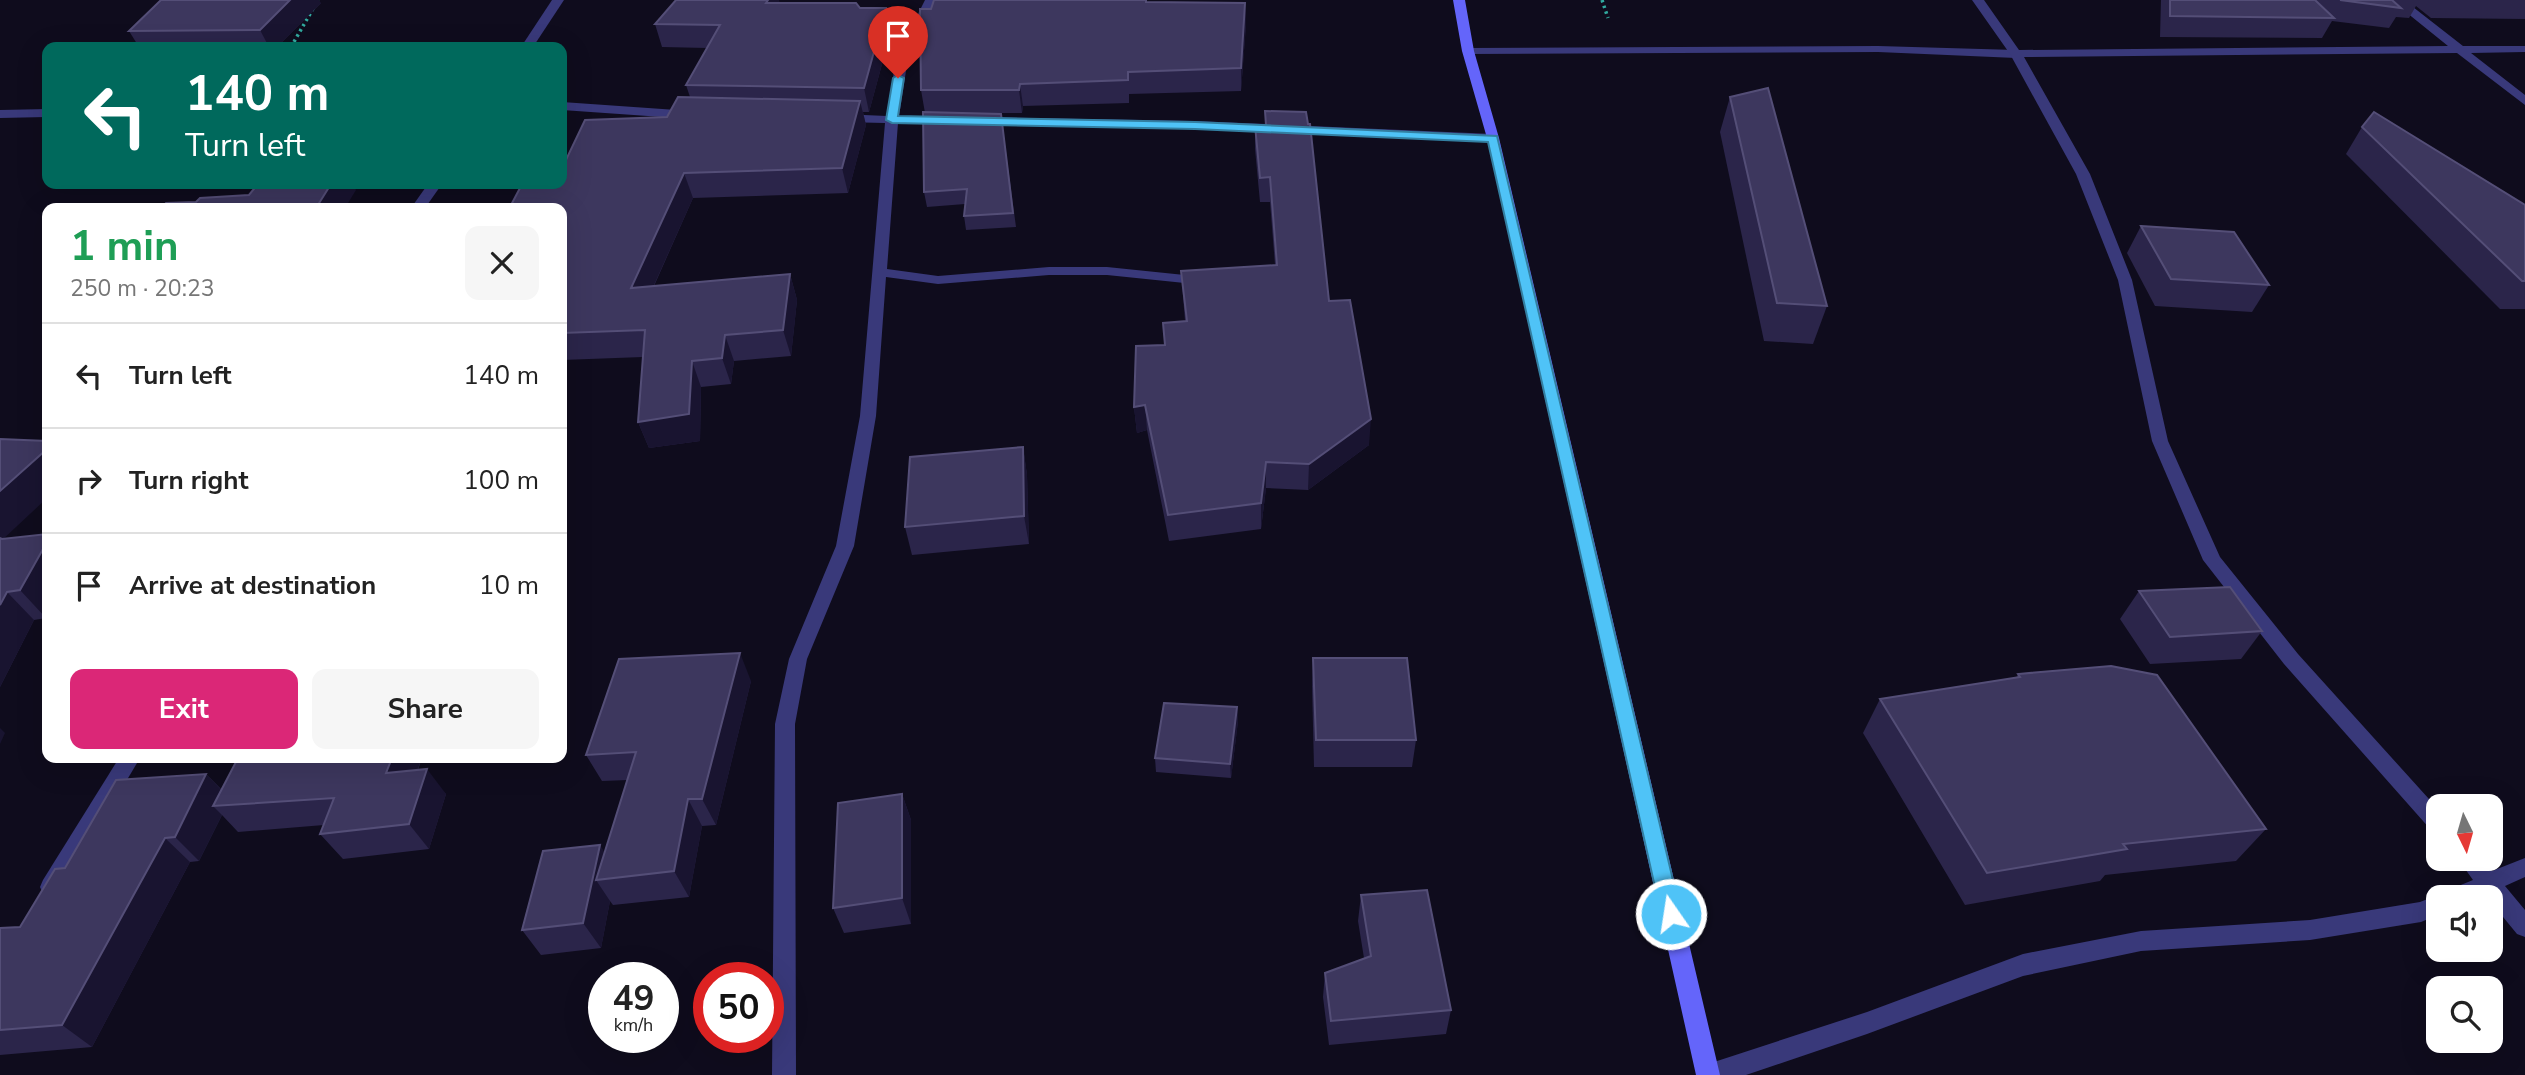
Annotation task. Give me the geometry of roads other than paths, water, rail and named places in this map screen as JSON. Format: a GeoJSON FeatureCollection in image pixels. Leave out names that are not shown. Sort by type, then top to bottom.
{"type":"FeatureCollection","features":[{"type":"Feature","properties":{"kind":"main road"},"geometry":{"type":"LineString","coordinates":[[1460,0],[1468,51],[1493,138],[1709,1075]]}},
{"type":"Feature","properties":{"kind":"street"},"geometry":{"type":"LineString","coordinates":[[530,42],[558,0]]}},
{"type":"Feature","properties":{"kind":"street"},"geometry":{"type":"LineString","coordinates":[[784,1075],[785,724],[798,659],[845,546],[868,416],[892,120],[902,58],[931,0]]}},
{"type":"Feature","properties":{"kind":"street"},"geometry":{"type":"LineString","coordinates":[[1978,0],[2017,54],[2083,174],[2120,268],[2160,441],[2212,561],[2291,659],[2426,811]]}},
{"type":"Feature","properties":{"kind":"street"},"geometry":{"type":"LineString","coordinates":[[2397,0],[2525,101]]}},
{"type":"Feature","properties":{"kind":"street"},"geometry":{"type":"LineString","coordinates":[[1468,51],[1864,49],[2017,54],[2525,49]]}},
{"type":"Feature","properties":{"kind":"street"},"geometry":{"type":"LineString","coordinates":[[567,106],[707,115]]}},
{"type":"Feature","properties":{"kind":"street"},"geometry":{"type":"LineString","coordinates":[[0,114],[42,113]]}},
{"type":"Feature","properties":{"kind":"street"},"geometry":{"type":"LineString","coordinates":[[826,118],[1195,125],[1493,138]]}},
{"type":"Feature","properties":{"kind":"street"},"geometry":{"type":"LineString","coordinates":[[880,272],[938,280],[1049,271],[1107,271],[1220,283]]}},
{"type":"Feature","properties":{"kind":"street"},"geometry":{"type":"LineString","coordinates":[[43,900],[127,763]]}},
{"type":"Feature","properties":{"kind":"street"},"geometry":{"type":"LineString","coordinates":[[2484,885],[2525,867]]}},
{"type":"Feature","properties":{"kind":"street"},"geometry":{"type":"LineString","coordinates":[[2480,872],[2525,927]]}},
{"type":"Feature","properties":{"kind":"street"},"geometry":{"type":"LineString","coordinates":[[1709,1075],[1867,1023],[2023,965],[2141,941],[2310,930],[2426,910]]}}]}
